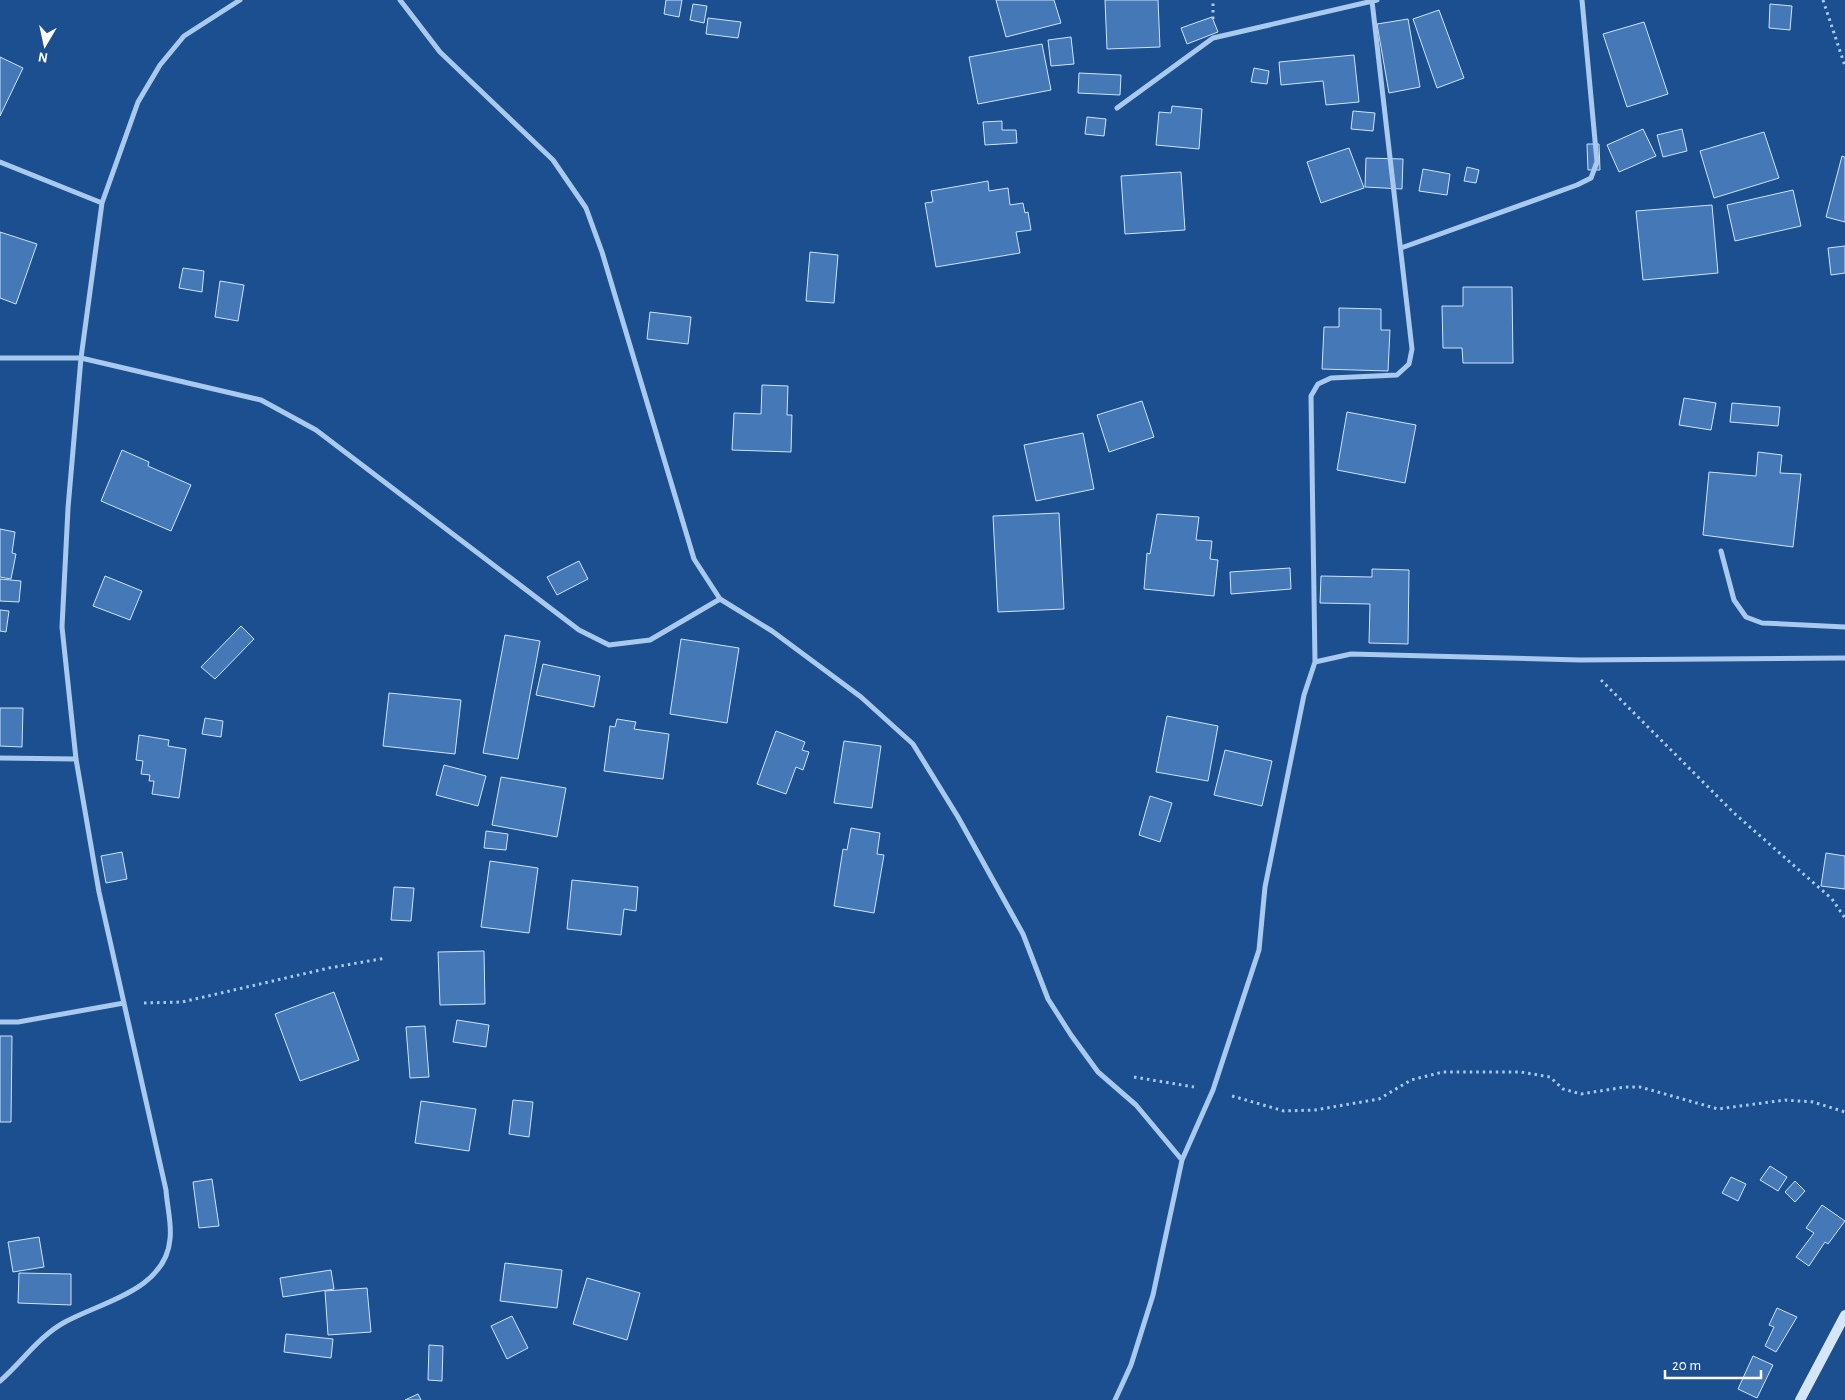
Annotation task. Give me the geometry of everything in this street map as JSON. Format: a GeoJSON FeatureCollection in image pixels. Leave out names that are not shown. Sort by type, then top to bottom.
{"type":"FeatureCollection","features":[{"type":"Feature","properties":{"kind":"street"},"geometry":{"type":"LineString","coordinates":[[0,1381],[39,1340],[64,1323],[142,1285],[164,1261],[170,1240],[166,1190],[99,892],[76,760],[62,627],[68,508],[81,358],[102,203],[138,102],[160,65],[184,36],[240,0]]}},
{"type":"Feature","properties":{"kind":"street"},"geometry":{"type":"LineString","coordinates":[[400,0],[440,52],[553,160],[586,208],[602,252],[694,559],[720,599],[772,631],[861,697],[913,744],[958,817],[1023,934],[1048,999],[1071,1036],[1098,1072],[1136,1106],[1182,1160]]}},
{"type":"Feature","properties":{"kind":"street"},"geometry":{"type":"LineString","coordinates":[[1117,108],[1213,38],[1377,0]]}},
{"type":"Feature","properties":{"kind":"street"},"geometry":{"type":"LineString","coordinates":[[1401,248],[1592,178],[1597,162],[1582,0]]}},
{"type":"Feature","properties":{"kind":"street"},"geometry":{"type":"LineString","coordinates":[[1115,1400],[1130,1365],[1154,1295],[1182,1160],[1213,1090],[1259,950],[1265,888],[1304,695],[1315,662],[1311,396],[1318,384],[1330,378],[1396,375],[1409,364],[1412,349],[1372,1]]}},
{"type":"Feature","properties":{"kind":"street"},"geometry":{"type":"LineString","coordinates":[[0,162],[102,203]]}},
{"type":"Feature","properties":{"kind":"street"},"geometry":{"type":"LineString","coordinates":[[0,358],[81,358],[261,400],[316,430],[579,630],[609,645],[650,640],[720,599]]}},
{"type":"Feature","properties":{"kind":"street"},"geometry":{"type":"LineString","coordinates":[[1721,550],[1734,600],[1746,617],[1762,623],[1845,627]]}},
{"type":"Feature","properties":{"kind":"street"},"geometry":{"type":"LineString","coordinates":[[1315,662],[1351,654],[1580,660],[1845,658]]}},
{"type":"Feature","properties":{"kind":"street"},"geometry":{"type":"LineString","coordinates":[[0,758],[76,760]]}},
{"type":"Feature","properties":{"kind":"street"},"geometry":{"type":"LineString","coordinates":[[0,1022],[18,1022],[124,1003]]}},
{"type":"Feature","properties":{"kind":"street"},"geometry":{"type":"LineString","coordinates":[[1800,1400],[1845,1315]]}},
{"type":"Feature","properties":{"kind":"path"},"geometry":{"type":"LineString","coordinates":[[1823,0],[1845,66]]}},
{"type":"Feature","properties":{"kind":"path"},"geometry":{"type":"LineString","coordinates":[[1580,660],[1734,813],[1832,899],[1845,918]]}},
{"type":"Feature","properties":{"kind":"path"},"geometry":{"type":"LineString","coordinates":[[124,1003],[182,1002],[329,968],[386,958]]}},
{"type":"Feature","properties":{"kind":"path"},"geometry":{"type":"LineString","coordinates":[[1098,1072],[1213,1090],[1284,1111],[1315,1110],[1379,1099],[1411,1080],[1443,1072],[1521,1072],[1550,1077],[1564,1089],[1581,1094],[1624,1087],[1640,1087],[1718,1109],[1785,1100],[1813,1102],[1845,1112]]}},
{"type":"Feature","properties":{"kind":"building"},"geometry":{"type":"Polygon","coordinates":[[[666,0],[682,0],[679,17],[664,14],[666,0]]]}},
{"type":"Feature","properties":{"kind":"building"},"geometry":{"type":"Polygon","coordinates":[[[996,0],[1054,0],[1061,23],[1006,37],[996,0]]]}},
{"type":"Feature","properties":{"kind":"building"},"geometry":{"type":"Polygon","coordinates":[[[1105,0],[1158,0],[1160,47],[1107,49],[1105,0]]]}},
{"type":"Feature","properties":{"kind":"building"},"geometry":{"type":"Polygon","coordinates":[[[693,4],[707,6],[704,23],[690,20],[693,4]]]}},
{"type":"Feature","properties":{"kind":"building"},"geometry":{"type":"Polygon","coordinates":[[[1770,4],[1792,6],[1790,30],[1769,28],[1770,4]]]}},
{"type":"Feature","properties":{"kind":"building"},"geometry":{"type":"Polygon","coordinates":[[[1439,10],[1464,78],[1437,88],[1413,19],[1439,10]]]}},
{"type":"Feature","properties":{"kind":"building"},"geometry":{"type":"Polygon","coordinates":[[[1212,17],[1218,32],[1187,44],[1181,28],[1212,17]]]}},
{"type":"Feature","properties":{"kind":"building"},"geometry":{"type":"Polygon","coordinates":[[[708,18],[741,22],[738,38],[706,34],[708,18]]]}},
{"type":"Feature","properties":{"kind":"building"},"geometry":{"type":"Polygon","coordinates":[[[1408,19],[1420,87],[1389,93],[1377,24],[1408,19]]]}},
{"type":"Feature","properties":{"kind":"building"},"geometry":{"type":"Polygon","coordinates":[[[1644,22],[1668,94],[1627,107],[1603,34],[1644,22]]]}},
{"type":"Feature","properties":{"kind":"building"},"geometry":{"type":"Polygon","coordinates":[[[1071,37],[1074,64],[1051,66],[1048,40],[1071,37]]]}},
{"type":"Feature","properties":{"kind":"building"},"geometry":{"type":"Polygon","coordinates":[[[1042,44],[1051,90],[978,104],[969,57],[1042,44]]]}},
{"type":"Feature","properties":{"kind":"building"},"geometry":{"type":"Polygon","coordinates":[[[1354,55],[1359,102],[1326,105],[1323,81],[1281,85],[1279,62],[1354,55]]]}},
{"type":"Feature","properties":{"kind":"building"},"geometry":{"type":"Polygon","coordinates":[[[0,57],[23,68],[0,116],[0,57]]]}},
{"type":"Feature","properties":{"kind":"building"},"geometry":{"type":"Polygon","coordinates":[[[1254,68],[1269,71],[1267,84],[1251,82],[1254,68]]]}},
{"type":"Feature","properties":{"kind":"building"},"geometry":{"type":"Polygon","coordinates":[[[1079,73],[1121,75],[1120,95],[1078,93],[1079,73]]]}},
{"type":"Feature","properties":{"kind":"building"},"geometry":{"type":"Polygon","coordinates":[[[1172,106],[1202,109],[1199,149],[1156,145],[1159,112],[1171,113],[1172,106]]]}},
{"type":"Feature","properties":{"kind":"building"},"geometry":{"type":"Polygon","coordinates":[[[1353,111],[1375,113],[1373,131],[1351,129],[1353,111]]]}},
{"type":"Feature","properties":{"kind":"building"},"geometry":{"type":"Polygon","coordinates":[[[1087,117],[1106,119],[1104,136],[1085,134],[1087,117]]]}},
{"type":"Feature","properties":{"kind":"building"},"geometry":{"type":"Polygon","coordinates":[[[1002,121],[1002,130],[1016,130],[1017,143],[985,145],[983,122],[1002,121]]]}},
{"type":"Feature","properties":{"kind":"building"},"geometry":{"type":"Polygon","coordinates":[[[1643,129],[1656,156],[1619,172],[1607,145],[1643,129]]]}},
{"type":"Feature","properties":{"kind":"building"},"geometry":{"type":"Polygon","coordinates":[[[1682,129],[1687,151],[1663,157],[1657,135],[1682,129]]]}},
{"type":"Feature","properties":{"kind":"building"},"geometry":{"type":"Polygon","coordinates":[[[1764,132],[1779,178],[1714,198],[1700,151],[1764,132]]]}},
{"type":"Feature","properties":{"kind":"building"},"geometry":{"type":"Polygon","coordinates":[[[1587,144],[1599,144],[1600,170],[1588,170],[1587,144]]]}},
{"type":"Feature","properties":{"kind":"building"},"geometry":{"type":"Polygon","coordinates":[[[1349,148],[1364,188],[1321,203],[1307,162],[1349,148]]]}},
{"type":"Feature","properties":{"kind":"building"},"geometry":{"type":"Polygon","coordinates":[[[1842,156],[1845,157],[1845,222],[1826,217],[1842,156]]]}},
{"type":"Feature","properties":{"kind":"building"},"geometry":{"type":"Polygon","coordinates":[[[1366,158],[1403,159],[1402,189],[1365,187],[1366,158]]]}},
{"type":"Feature","properties":{"kind":"building"},"geometry":{"type":"Polygon","coordinates":[[[1467,167],[1479,170],[1476,183],[1464,181],[1467,167]]]}},
{"type":"Feature","properties":{"kind":"building"},"geometry":{"type":"Polygon","coordinates":[[[1423,169],[1450,174],[1447,195],[1419,191],[1423,169]]]}},
{"type":"Feature","properties":{"kind":"building"},"geometry":{"type":"Polygon","coordinates":[[[1181,172],[1185,230],[1125,234],[1121,176],[1181,172]]]}},
{"type":"Feature","properties":{"kind":"building"},"geometry":{"type":"Polygon","coordinates":[[[988,181],[989,191],[1008,188],[1010,205],[1023,203],[1025,213],[1028,212],[1031,230],[1016,232],[1020,253],[936,267],[925,203],[933,202],[931,191],[988,181]]]}},
{"type":"Feature","properties":{"kind":"building"},"geometry":{"type":"Polygon","coordinates":[[[1793,190],[1801,226],[1735,241],[1727,205],[1793,190]]]}},
{"type":"Feature","properties":{"kind":"building"},"geometry":{"type":"Polygon","coordinates":[[[1712,205],[1718,273],[1643,280],[1636,211],[1712,205]]]}},
{"type":"Feature","properties":{"kind":"building"},"geometry":{"type":"Polygon","coordinates":[[[0,232],[37,244],[16,304],[0,298],[0,232]]]}},
{"type":"Feature","properties":{"kind":"building"},"geometry":{"type":"Polygon","coordinates":[[[1845,246],[1845,273],[1831,275],[1828,248],[1845,246]]]}},
{"type":"Feature","properties":{"kind":"building"},"geometry":{"type":"Polygon","coordinates":[[[810,252],[838,255],[834,303],[806,301],[810,252]]]}},
{"type":"Feature","properties":{"kind":"building"},"geometry":{"type":"Polygon","coordinates":[[[183,268],[204,271],[202,292],[179,288],[183,268]]]}},
{"type":"Feature","properties":{"kind":"building"},"geometry":{"type":"Polygon","coordinates":[[[220,281],[244,285],[238,321],[215,317],[220,281]]]}},
{"type":"Feature","properties":{"kind":"building"},"geometry":{"type":"Polygon","coordinates":[[[1463,287],[1512,287],[1513,363],[1463,363],[1462,348],[1443,348],[1442,306],[1463,306],[1463,287]]]}},
{"type":"Feature","properties":{"kind":"building"},"geometry":{"type":"Polygon","coordinates":[[[1339,308],[1381,309],[1381,330],[1390,330],[1388,371],[1322,369],[1324,327],[1339,327],[1339,308]]]}},
{"type":"Feature","properties":{"kind":"building"},"geometry":{"type":"Polygon","coordinates":[[[650,312],[691,317],[688,344],[647,339],[650,312]]]}},
{"type":"Feature","properties":{"kind":"building"},"geometry":{"type":"Polygon","coordinates":[[[762,385],[788,386],[787,415],[792,415],[791,452],[732,450],[734,413],[761,414],[762,385]]]}},
{"type":"Feature","properties":{"kind":"building"},"geometry":{"type":"Polygon","coordinates":[[[1684,398],[1716,403],[1711,430],[1679,425],[1684,398]]]}},
{"type":"Feature","properties":{"kind":"building"},"geometry":{"type":"Polygon","coordinates":[[[1142,401],[1154,437],[1109,452],[1097,415],[1142,401]]]}},
{"type":"Feature","properties":{"kind":"building"},"geometry":{"type":"Polygon","coordinates":[[[1732,403],[1780,407],[1778,426],[1730,422],[1732,403]]]}},
{"type":"Feature","properties":{"kind":"building"},"geometry":{"type":"Polygon","coordinates":[[[1347,412],[1416,425],[1405,483],[1337,470],[1347,412]]]}},
{"type":"Feature","properties":{"kind":"building"},"geometry":{"type":"Polygon","coordinates":[[[1083,433],[1094,489],[1036,501],[1024,445],[1083,433]]]}},
{"type":"Feature","properties":{"kind":"building"},"geometry":{"type":"Polygon","coordinates":[[[122,450],[149,462],[148,466],[191,485],[171,531],[101,501],[122,450]]]}},
{"type":"Feature","properties":{"kind":"building"},"geometry":{"type":"Polygon","coordinates":[[[1758,452],[1782,455],[1780,473],[1801,474],[1793,547],[1703,535],[1709,472],[1756,476],[1758,452]]]}},
{"type":"Feature","properties":{"kind":"building"},"geometry":{"type":"Polygon","coordinates":[[[1059,513],[1064,609],[998,612],[993,516],[1059,513]]]}},
{"type":"Feature","properties":{"kind":"building"},"geometry":{"type":"Polygon","coordinates":[[[1157,514],[1199,517],[1196,540],[1212,541],[1210,559],[1218,560],[1214,596],[1144,589],[1147,553],[1150,554],[1157,514]]]}},
{"type":"Feature","properties":{"kind":"building"},"geometry":{"type":"Polygon","coordinates":[[[0,529],[15,532],[12,553],[16,554],[11,579],[0,577],[0,529]]]}},
{"type":"Feature","properties":{"kind":"building"},"geometry":{"type":"Polygon","coordinates":[[[579,561],[588,579],[557,595],[547,577],[579,561]]]}},
{"type":"Feature","properties":{"kind":"building"},"geometry":{"type":"Polygon","coordinates":[[[1290,568],[1291,589],[1231,594],[1230,572],[1290,568]]]}},
{"type":"Feature","properties":{"kind":"building"},"geometry":{"type":"Polygon","coordinates":[[[1372,569],[1409,570],[1408,644],[1369,643],[1370,604],[1320,603],[1321,576],[1372,577],[1372,569]]]}},
{"type":"Feature","properties":{"kind":"building"},"geometry":{"type":"Polygon","coordinates":[[[105,576],[142,591],[130,620],[93,606],[105,576]]]}},
{"type":"Feature","properties":{"kind":"building"},"geometry":{"type":"Polygon","coordinates":[[[0,579],[21,581],[19,602],[0,601],[0,579]]]}},
{"type":"Feature","properties":{"kind":"building"},"geometry":{"type":"Polygon","coordinates":[[[0,610],[9,611],[6,632],[0,631],[0,610]]]}},
{"type":"Feature","properties":{"kind":"building"},"geometry":{"type":"Polygon","coordinates":[[[241,626],[254,639],[215,679],[201,667],[241,626]]]}},
{"type":"Feature","properties":{"kind":"building"},"geometry":{"type":"Polygon","coordinates":[[[505,635],[540,641],[518,759],[483,753],[505,635]]]}},
{"type":"Feature","properties":{"kind":"building"},"geometry":{"type":"Polygon","coordinates":[[[681,639],[739,648],[727,723],[670,714],[681,639]]]}},
{"type":"Feature","properties":{"kind":"building"},"geometry":{"type":"Polygon","coordinates":[[[543,664],[600,676],[594,707],[536,695],[543,664]]]}},
{"type":"Feature","properties":{"kind":"building"},"geometry":{"type":"Polygon","coordinates":[[[389,693],[461,700],[455,754],[383,746],[389,693]]]}},
{"type":"Feature","properties":{"kind":"building"},"geometry":{"type":"Polygon","coordinates":[[[0,708],[23,708],[22,747],[0,746],[0,708]]]}},
{"type":"Feature","properties":{"kind":"building"},"geometry":{"type":"Polygon","coordinates":[[[1167,716],[1218,726],[1208,781],[1156,772],[1167,716]]]}},
{"type":"Feature","properties":{"kind":"building"},"geometry":{"type":"Polygon","coordinates":[[[205,718],[223,721],[221,737],[202,734],[205,718]]]}},
{"type":"Feature","properties":{"kind":"building"},"geometry":{"type":"Polygon","coordinates":[[[617,719],[636,722],[634,729],[669,734],[663,779],[604,771],[610,726],[615,727],[617,719]]]}},
{"type":"Feature","properties":{"kind":"building"},"geometry":{"type":"Polygon","coordinates":[[[776,731],[805,742],[802,750],[809,752],[803,770],[796,767],[786,794],[757,784],[776,731]]]}},
{"type":"Feature","properties":{"kind":"building"},"geometry":{"type":"Polygon","coordinates":[[[139,735],[169,740],[168,746],[186,749],[179,798],[152,794],[154,781],[149,781],[150,775],[141,774],[143,761],[136,760],[139,735]]]}},
{"type":"Feature","properties":{"kind":"building"},"geometry":{"type":"Polygon","coordinates":[[[844,741],[881,746],[872,808],[834,803],[844,741]]]}},
{"type":"Feature","properties":{"kind":"building"},"geometry":{"type":"Polygon","coordinates":[[[1225,750],[1272,761],[1262,806],[1214,795],[1225,750]]]}},
{"type":"Feature","properties":{"kind":"building"},"geometry":{"type":"Polygon","coordinates":[[[444,765],[486,776],[478,806],[436,795],[444,765]]]}},
{"type":"Feature","properties":{"kind":"building"},"geometry":{"type":"Polygon","coordinates":[[[501,777],[566,788],[557,837],[492,825],[501,777]]]}},
{"type":"Feature","properties":{"kind":"building"},"geometry":{"type":"Polygon","coordinates":[[[1150,796],[1172,803],[1160,842],[1139,835],[1150,796]]]}},
{"type":"Feature","properties":{"kind":"building"},"geometry":{"type":"Polygon","coordinates":[[[851,828],[880,833],[877,854],[884,855],[874,913],[834,906],[843,849],[847,850],[851,828]]]}},
{"type":"Feature","properties":{"kind":"building"},"geometry":{"type":"Polygon","coordinates":[[[486,831],[508,834],[506,850],[484,848],[486,831]]]}},
{"type":"Feature","properties":{"kind":"building"},"geometry":{"type":"Polygon","coordinates":[[[122,852],[127,879],[106,883],[101,856],[122,852]]]}},
{"type":"Feature","properties":{"kind":"building"},"geometry":{"type":"Polygon","coordinates":[[[1826,853],[1845,856],[1845,889],[1821,886],[1826,853]]]}},
{"type":"Feature","properties":{"kind":"building"},"geometry":{"type":"Polygon","coordinates":[[[490,861],[538,868],[529,933],[481,927],[490,861]]]}},
{"type":"Feature","properties":{"kind":"building"},"geometry":{"type":"Polygon","coordinates":[[[572,880],[638,887],[636,911],[624,909],[621,935],[567,929],[572,880]]]}},
{"type":"Feature","properties":{"kind":"building"},"geometry":{"type":"Polygon","coordinates":[[[394,887],[414,888],[411,921],[391,920],[394,887]]]}},
{"type":"Feature","properties":{"kind":"building"},"geometry":{"type":"Polygon","coordinates":[[[484,951],[485,1004],[440,1005],[438,952],[484,951]]]}},
{"type":"Feature","properties":{"kind":"building"},"geometry":{"type":"Polygon","coordinates":[[[334,992],[359,1060],[300,1081],[275,1014],[334,992]]]}},
{"type":"Feature","properties":{"kind":"building"},"geometry":{"type":"Polygon","coordinates":[[[457,1020],[489,1025],[486,1047],[453,1042],[457,1020]]]}},
{"type":"Feature","properties":{"kind":"building"},"geometry":{"type":"Polygon","coordinates":[[[425,1026],[429,1077],[410,1078],[406,1027],[425,1026]]]}},
{"type":"Feature","properties":{"kind":"building"},"geometry":{"type":"Polygon","coordinates":[[[0,1036],[12,1036],[11,1122],[0,1122],[0,1036]]]}},
{"type":"Feature","properties":{"kind":"building"},"geometry":{"type":"Polygon","coordinates":[[[513,1100],[533,1102],[529,1137],[509,1134],[513,1100]]]}},
{"type":"Feature","properties":{"kind":"building"},"geometry":{"type":"Polygon","coordinates":[[[421,1101],[476,1109],[469,1151],[415,1143],[421,1101]]]}},
{"type":"Feature","properties":{"kind":"building"},"geometry":{"type":"Polygon","coordinates":[[[1770,1166],[1787,1177],[1778,1191],[1760,1180],[1770,1166]]]}},
{"type":"Feature","properties":{"kind":"building"},"geometry":{"type":"Polygon","coordinates":[[[1731,1177],[1746,1184],[1738,1201],[1722,1193],[1731,1177]]]}},
{"type":"Feature","properties":{"kind":"building"},"geometry":{"type":"Polygon","coordinates":[[[212,1179],[219,1226],[199,1228],[193,1182],[212,1179]]]}},
{"type":"Feature","properties":{"kind":"building"},"geometry":{"type":"Polygon","coordinates":[[[1795,1181],[1805,1191],[1795,1202],[1785,1192],[1795,1181]]]}},
{"type":"Feature","properties":{"kind":"building"},"geometry":{"type":"Polygon","coordinates":[[[1822,1205],[1845,1221],[1828,1244],[1825,1242],[1809,1266],[1796,1257],[1814,1233],[1806,1228],[1822,1205]]]}},
{"type":"Feature","properties":{"kind":"building"},"geometry":{"type":"Polygon","coordinates":[[[39,1237],[44,1267],[13,1272],[8,1242],[39,1237]]]}},
{"type":"Feature","properties":{"kind":"building"},"geometry":{"type":"Polygon","coordinates":[[[505,1263],[562,1270],[557,1308],[500,1301],[505,1263]]]}},
{"type":"Feature","properties":{"kind":"building"},"geometry":{"type":"Polygon","coordinates":[[[331,1270],[334,1289],[283,1297],[280,1278],[331,1270]]]}},
{"type":"Feature","properties":{"kind":"building"},"geometry":{"type":"Polygon","coordinates":[[[19,1273],[71,1274],[71,1305],[18,1303],[19,1273]]]}},
{"type":"Feature","properties":{"kind":"building"},"geometry":{"type":"Polygon","coordinates":[[[587,1278],[640,1293],[627,1340],[573,1324],[587,1278]]]}},
{"type":"Feature","properties":{"kind":"building"},"geometry":{"type":"Polygon","coordinates":[[[367,1288],[371,1332],[328,1335],[325,1291],[367,1288]]]}},
{"type":"Feature","properties":{"kind":"building"},"geometry":{"type":"Polygon","coordinates":[[[1777,1308],[1797,1317],[1776,1352],[1765,1346],[1774,1327],[1769,1325],[1777,1308]]]}},
{"type":"Feature","properties":{"kind":"building"},"geometry":{"type":"Polygon","coordinates":[[[512,1316],[528,1348],[507,1359],[491,1326],[512,1316]]]}},
{"type":"Feature","properties":{"kind":"building"},"geometry":{"type":"Polygon","coordinates":[[[286,1334],[333,1339],[331,1358],[284,1352],[286,1334]]]}},
{"type":"Feature","properties":{"kind":"building"},"geometry":{"type":"Polygon","coordinates":[[[429,1345],[443,1346],[442,1381],[428,1380],[429,1345]]]}},
{"type":"Feature","properties":{"kind":"building"},"geometry":{"type":"Polygon","coordinates":[[[1753,1356],[1773,1365],[1757,1398],[1738,1389],[1753,1356]]]}},
{"type":"Feature","properties":{"kind":"building"},"geometry":{"type":"Polygon","coordinates":[[[418,1394],[421,1400],[405,1400],[418,1394]]]}}]}
